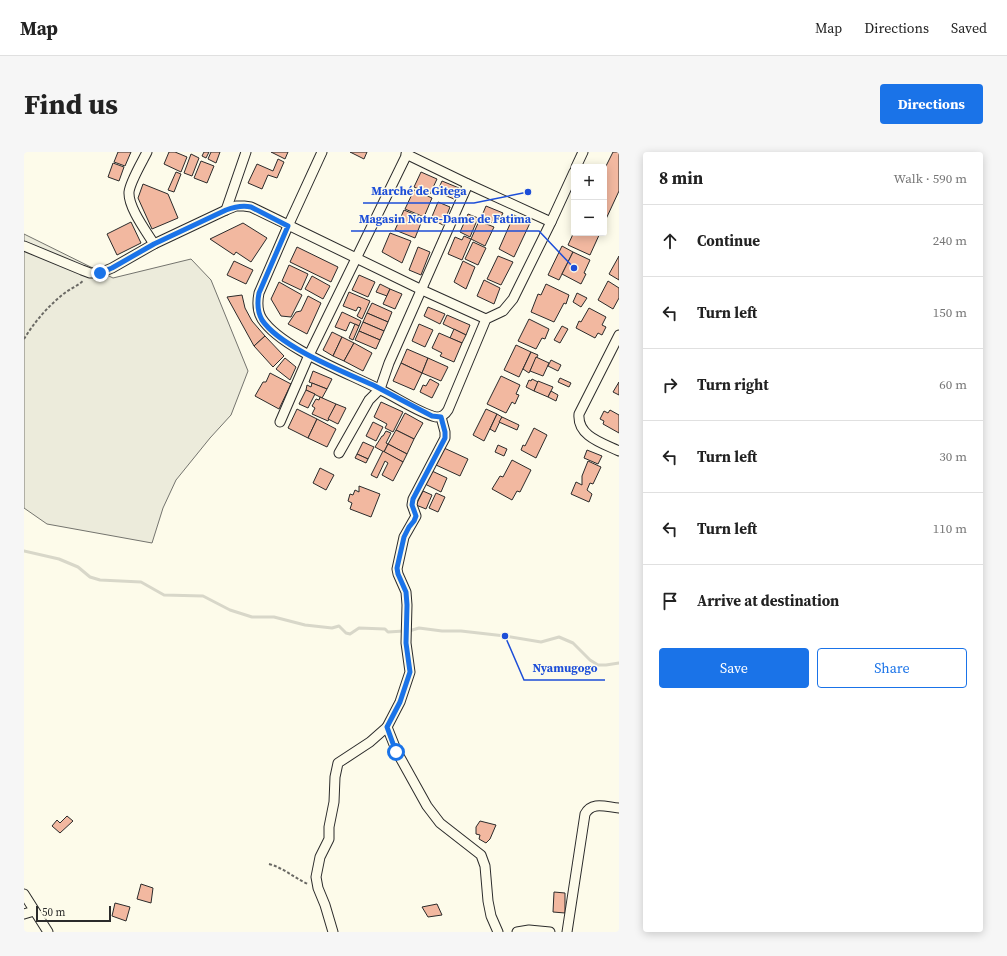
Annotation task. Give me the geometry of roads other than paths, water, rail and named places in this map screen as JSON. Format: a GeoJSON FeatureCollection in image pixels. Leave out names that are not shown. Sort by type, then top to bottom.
{"type":"FeatureCollection","features":[{"type":"Feature","properties":{"kind":"street"},"geometry":{"type":"LineString","coordinates":[[147,152],[130,187],[130,197],[133,207],[154,244]]}},
{"type":"Feature","properties":{"kind":"street"},"geometry":{"type":"LineString","coordinates":[[226,210],[246,152]]}},
{"type":"Feature","properties":{"kind":"street"},"geometry":{"type":"LineString","coordinates":[[322,152],[259,293],[257,303],[262,320],[283,340],[309,355],[432,416],[441,417],[448,410],[486,318]]}},
{"type":"Feature","properties":{"kind":"street"},"geometry":{"type":"LineString","coordinates":[[577,164],[583,152]]}},
{"type":"Feature","properties":{"kind":"street"},"geometry":{"type":"LineString","coordinates":[[280,422],[309,355],[407,153],[468,184],[551,222]]}},
{"type":"Feature","properties":{"kind":"street"},"geometry":{"type":"LineString","coordinates":[[24,246],[90,273],[100,273],[112,268],[154,244],[226,210],[236,206],[251,207],[422,290],[486,318],[503,312],[508,306],[551,222],[571,179]]}},
{"type":"Feature","properties":{"kind":"street"},"geometry":{"type":"LineString","coordinates":[[339,453],[369,400],[380,389],[389,364],[468,184]]}},
{"type":"Feature","properties":{"kind":"street"},"geometry":{"type":"LineString","coordinates":[[619,335],[579,414],[578,420],[579,426],[583,432],[619,451]]}},
{"type":"Feature","properties":{"kind":"street"},"geometry":{"type":"LineString","coordinates":[[333,932],[318,888],[316,877],[320,857],[329,838],[329,827],[334,802],[335,777],[338,763],[370,742],[387,727],[400,702],[410,672],[406,643],[406,592],[397,568],[404,537],[416,516],[412,505],[413,499],[445,438],[441,417]]}},
{"type":"Feature","properties":{"kind":"street"},"geometry":{"type":"LineString","coordinates":[[387,727],[396,752],[427,806],[440,822],[481,855],[485,866],[490,908],[498,932]]}},
{"type":"Feature","properties":{"kind":"street"},"geometry":{"type":"LineString","coordinates":[[567,932],[585,814],[590,807],[594,806],[619,808]]}},
{"type":"Feature","properties":{"kind":"street"},"geometry":{"type":"LineString","coordinates":[[24,894],[48,932]]}},
{"type":"Feature","properties":{"kind":"street"},"geometry":{"type":"LineString","coordinates":[[24,914],[34,911]]}},
{"type":"Feature","properties":{"kind":"street"},"geometry":{"type":"LineString","coordinates":[[517,932],[529,930],[550,932]]}},
{"type":"Feature","properties":{"kind":"waterway"},"geometry":{"type":"LineString","coordinates":[[24,551],[59,559],[78,567],[90,577],[100,580],[141,582],[164,595],[203,596],[230,610],[252,617],[274,617],[305,625],[332,628],[339,626],[346,633],[350,634],[359,628],[385,629],[388,632],[404,631]]}},
{"type":"Feature","properties":{"kind":"waterway"},"geometry":{"type":"LineString","coordinates":[[409,631],[419,628],[442,631],[461,631],[541,642],[559,637],[573,643],[590,660],[598,665],[619,663]]}},
{"type":"Feature","properties":{"kind":"place","name":"Marché de Gitega"},"geometry":{"type":"Point","coordinates":[528,192]}},
{"type":"Feature","properties":{"kind":"place","name":"Magasin Notre-Dame de Fatima"},"geometry":{"type":"Point","coordinates":[574,268]}},
{"type":"Feature","properties":{"kind":"place","name":"Nyamugogo"},"geometry":{"type":"Point","coordinates":[505,636]}}]}
